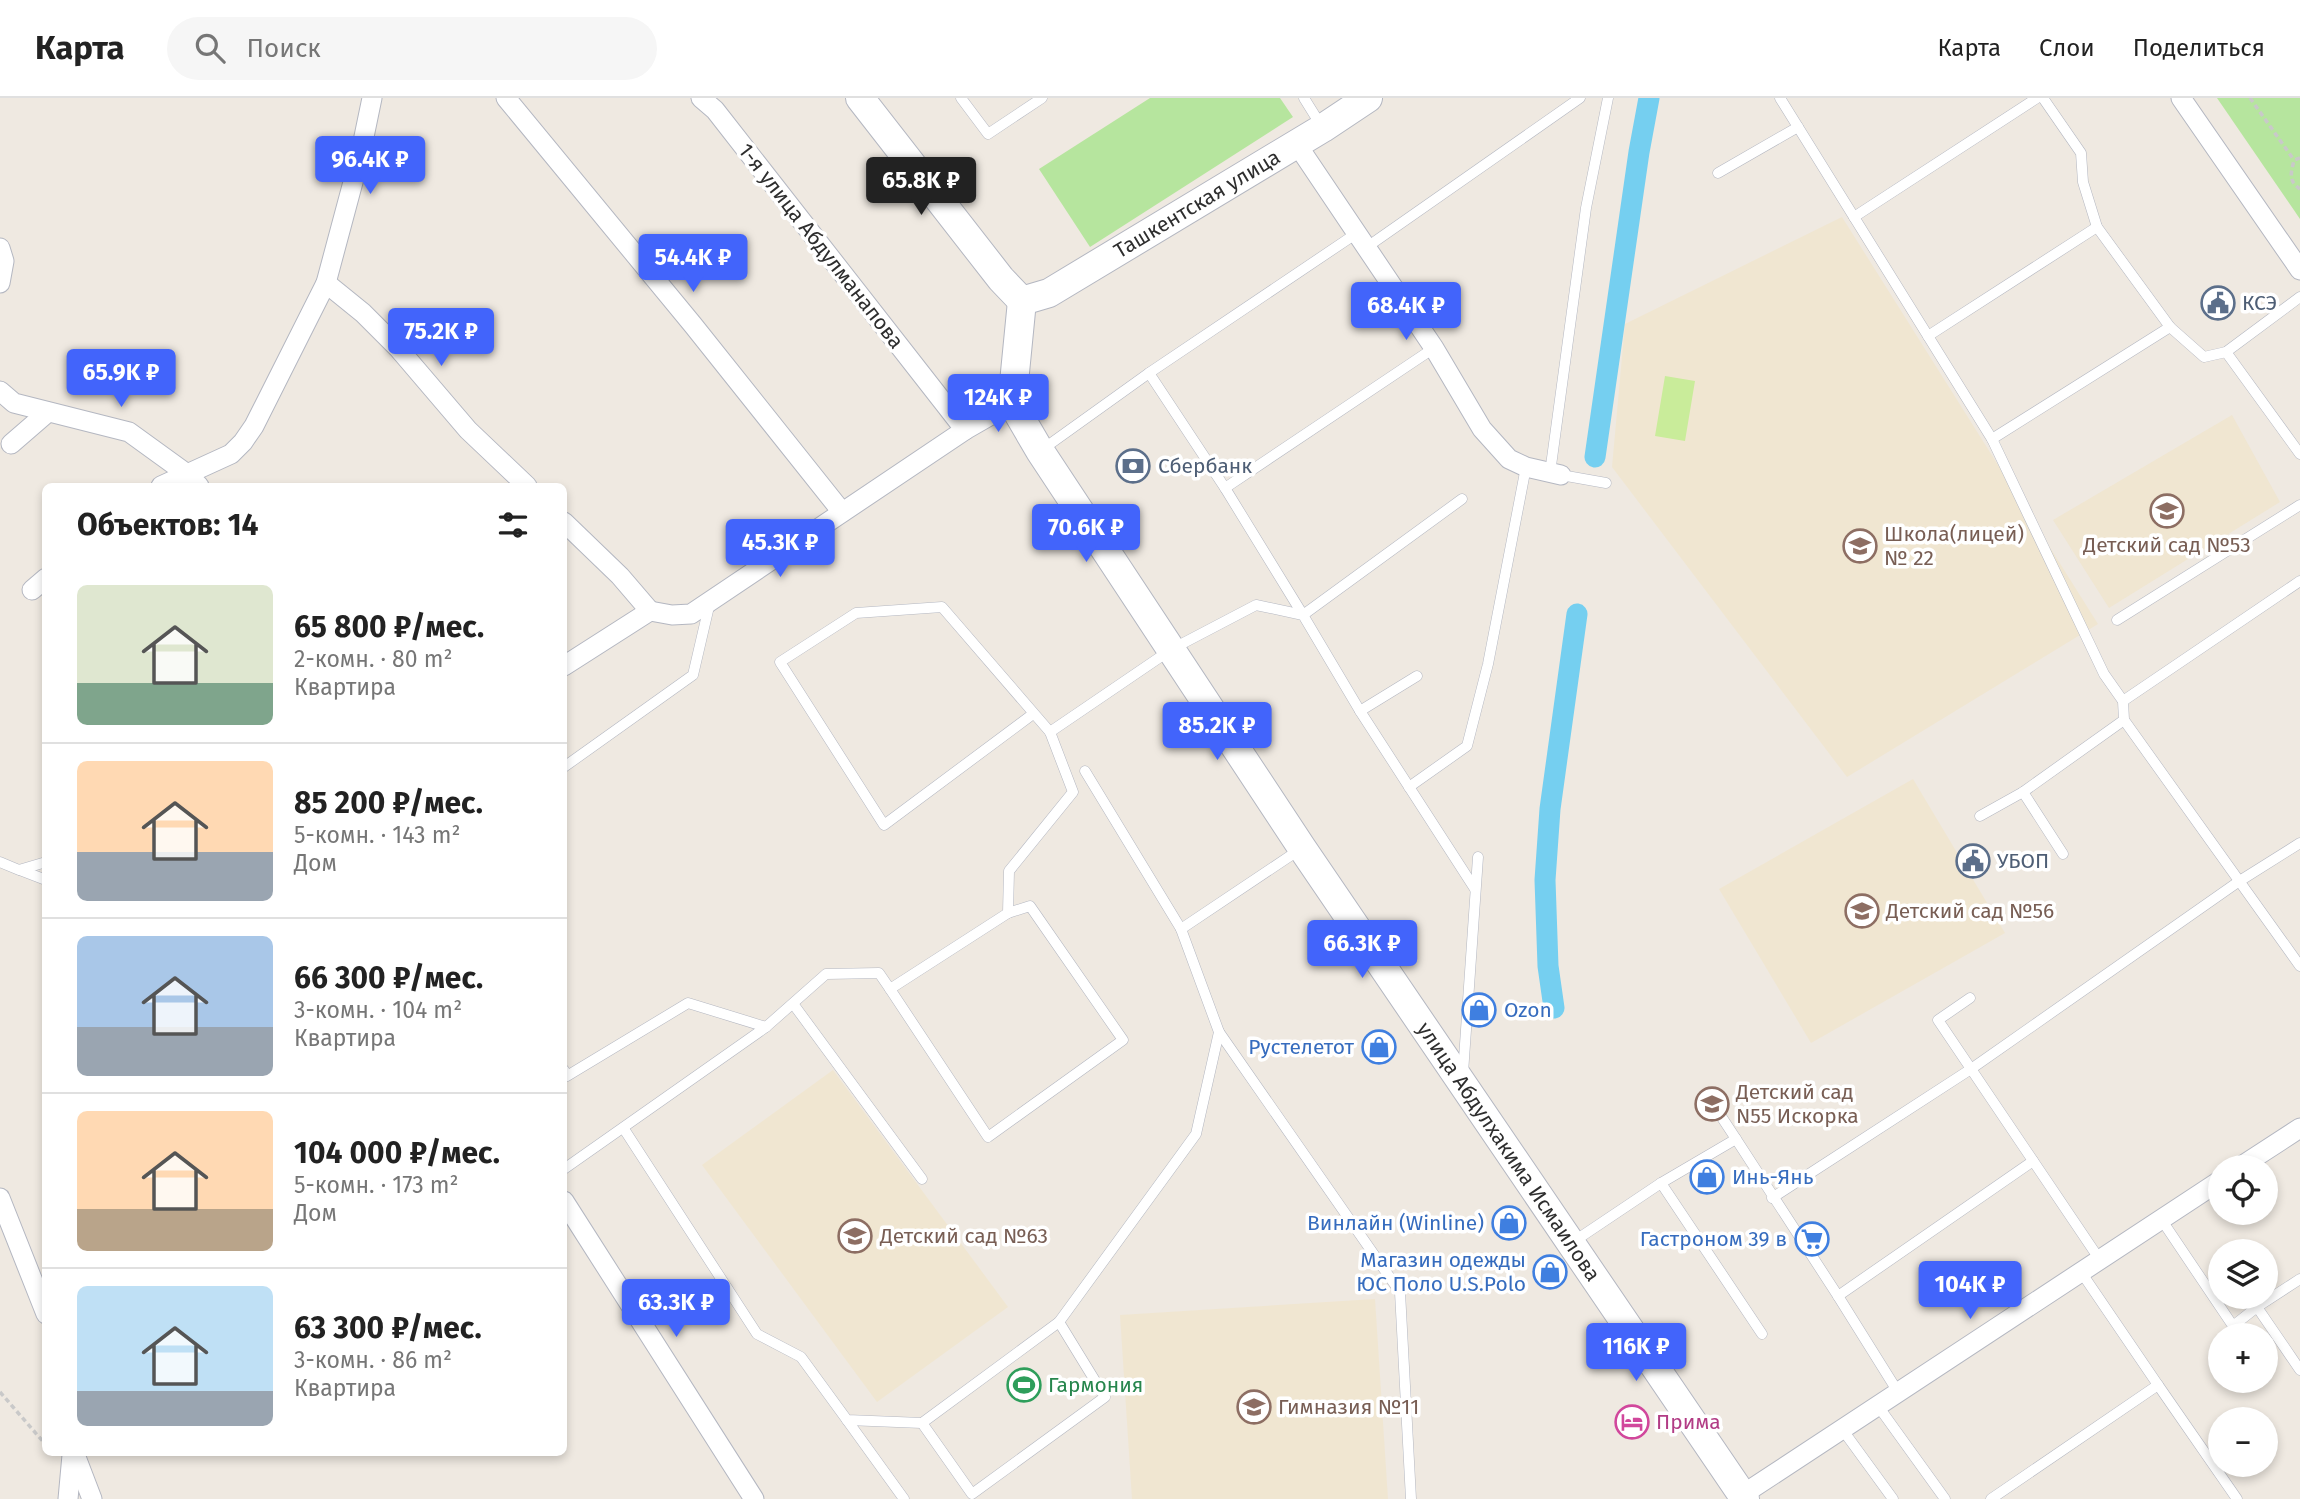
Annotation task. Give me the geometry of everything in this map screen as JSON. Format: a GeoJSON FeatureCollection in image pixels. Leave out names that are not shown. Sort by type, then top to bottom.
{"type":"FeatureCollection","features":[{"type":"Feature","properties":{"kind":"main road"},"geometry":{"type":"LineString","coordinates":[[860,98],[1001,279],[1023,301],[1012,403]]}},
{"type":"Feature","properties":{"kind":"main road","name":"Ташкентская улица"},"geometry":{"type":"LineString","coordinates":[[1023,301],[1049,293],[1323,128],[1368,98]]}},
{"type":"Feature","properties":{"kind":"main road","name":"улица Абдулхакима Исмаилова"},"geometry":{"type":"LineString","coordinates":[[1012,403],[1040,451],[1302,848],[1743,1497]]}},
{"type":"Feature","properties":{"kind":"street"},"geometry":{"type":"LineString","coordinates":[[0,391],[14,403],[129,432],[193,480],[231,454],[254,426],[326,283],[360,156],[372,98]]}},
{"type":"Feature","properties":{"kind":"street"},"geometry":{"type":"LineString","coordinates":[[506,98],[694,325],[842,512]]}},
{"type":"Feature","properties":{"kind":"street","name":"1-я улица Абдулманапова"},"geometry":{"type":"LineString","coordinates":[[701,98],[715,110],[965,429]]}},
{"type":"Feature","properties":{"kind":"street"},"geometry":{"type":"LineString","coordinates":[[2181,98],[2300,270]]}},
{"type":"Feature","properties":{"kind":"street"},"geometry":{"type":"LineString","coordinates":[[1296,143],[1434,348],[1482,429],[1509,459],[1527,467],[1556,474]]}},
{"type":"Feature","properties":{"kind":"street"},"geometry":{"type":"LineString","coordinates":[[0,248],[4,261],[0,283]]}},
{"type":"Feature","properties":{"kind":"street"},"geometry":{"type":"LineString","coordinates":[[326,283],[363,313],[398,348],[468,430],[524,483]]}},
{"type":"Feature","properties":{"kind":"street"},"geometry":{"type":"LineString","coordinates":[[567,525],[621,576],[650,611],[672,615],[691,614],[965,429],[1012,403]]}},
{"type":"Feature","properties":{"kind":"street"},"geometry":{"type":"LineString","coordinates":[[10,444],[48,412]]}},
{"type":"Feature","properties":{"kind":"street"},"geometry":{"type":"LineString","coordinates":[[567,664],[650,611]]}},
{"type":"Feature","properties":{"kind":"street"},"geometry":{"type":"LineString","coordinates":[[2258,1155],[2300,1128]]}},
{"type":"Feature","properties":{"kind":"street"},"geometry":{"type":"LineString","coordinates":[[1743,1497],[2208,1188]]}},
{"type":"Feature","properties":{"kind":"street"},"geometry":{"type":"LineString","coordinates":[[0,1198],[42,1304]]}},
{"type":"Feature","properties":{"kind":"street"},"geometry":{"type":"LineString","coordinates":[[567,1206],[754,1499]]}},
{"type":"Feature","properties":{"kind":"street"},"geometry":{"type":"LineString","coordinates":[[68,1499],[73,1456]]}},
{"type":"Feature","properties":{"kind":"street"},"geometry":{"type":"LineString","coordinates":[[75,1456],[92,1499]]}},
{"type":"Feature","properties":{"kind":"lane"},"geometry":{"type":"LineString","coordinates":[[961,98],[988,134],[1042,98]]}},
{"type":"Feature","properties":{"kind":"lane"},"geometry":{"type":"LineString","coordinates":[[1304,98],[1323,128]]}},
{"type":"Feature","properties":{"kind":"lane"},"geometry":{"type":"LineString","coordinates":[[1040,451],[1149,373],[1362,240],[1580,98]]}},
{"type":"Feature","properties":{"kind":"lane"},"geometry":{"type":"LineString","coordinates":[[1606,483],[1556,474],[1586,208],[1608,98]]}},
{"type":"Feature","properties":{"kind":"lane"},"geometry":{"type":"LineString","coordinates":[[1796,98],[1782,102],[1992,439],[2104,674],[2123,701],[2124,720],[2300,966]]}},
{"type":"Feature","properties":{"kind":"lane"},"geometry":{"type":"LineString","coordinates":[[1854,217],[2037,98]]}},
{"type":"Feature","properties":{"kind":"lane"},"geometry":{"type":"LineString","coordinates":[[2043,98],[2081,153],[2083,182],[2097,227],[2170,327],[2204,357],[2226,352],[2300,297]]}},
{"type":"Feature","properties":{"kind":"lane"},"geometry":{"type":"LineString","coordinates":[[1718,173],[1798,127]]}},
{"type":"Feature","properties":{"kind":"lane"},"geometry":{"type":"LineString","coordinates":[[1928,336],[2097,227]]}},
{"type":"Feature","properties":{"kind":"lane"},"geometry":{"type":"LineString","coordinates":[[1992,439],[2170,327]]}},
{"type":"Feature","properties":{"kind":"lane"},"geometry":{"type":"LineString","coordinates":[[1225,488],[1434,348]]}},
{"type":"Feature","properties":{"kind":"lane"},"geometry":{"type":"LineString","coordinates":[[2226,352],[2300,454]]}},
{"type":"Feature","properties":{"kind":"lane"},"geometry":{"type":"LineString","coordinates":[[1149,373],[1225,488],[1360,711],[1475,889]]}},
{"type":"Feature","properties":{"kind":"lane"},"geometry":{"type":"LineString","coordinates":[[1409,787],[1467,746],[1489,664],[1527,467]]}},
{"type":"Feature","properties":{"kind":"lane"},"geometry":{"type":"LineString","coordinates":[[1050,732],[1172,649],[1256,605],[1303,615],[1462,499]]}},
{"type":"Feature","properties":{"kind":"lane"},"geometry":{"type":"LineString","coordinates":[[2117,620],[2300,505]]}},
{"type":"Feature","properties":{"kind":"lane"},"geometry":{"type":"LineString","coordinates":[[2123,701],[2300,581]]}},
{"type":"Feature","properties":{"kind":"lane"},"geometry":{"type":"LineString","coordinates":[[567,765],[693,675],[710,601]]}},
{"type":"Feature","properties":{"kind":"lane"},"geometry":{"type":"LineString","coordinates":[[1008,913],[1009,871],[1073,792],[1050,732],[942,607],[856,613],[780,662],[884,825],[1033,714]]}},
{"type":"Feature","properties":{"kind":"lane"},"geometry":{"type":"LineString","coordinates":[[1360,711],[1417,676]]}},
{"type":"Feature","properties":{"kind":"lane"},"geometry":{"type":"LineString","coordinates":[[1980,816],[2023,792],[2124,720]]}},
{"type":"Feature","properties":{"kind":"lane"},"geometry":{"type":"LineString","coordinates":[[1086,771],[1181,929],[1219,1032],[1400,1292],[1411,1499]]}},
{"type":"Feature","properties":{"kind":"lane"},"geometry":{"type":"LineString","coordinates":[[2023,792],[2063,855]]}},
{"type":"Feature","properties":{"kind":"lane"},"geometry":{"type":"LineString","coordinates":[[1772,1198],[1971,1069],[2238,881],[2300,843]]}},
{"type":"Feature","properties":{"kind":"lane"},"geometry":{"type":"LineString","coordinates":[[1181,929],[1302,848]]}},
{"type":"Feature","properties":{"kind":"lane"},"geometry":{"type":"LineString","coordinates":[[1462,1084],[1478,857]]}},
{"type":"Feature","properties":{"kind":"lane"},"geometry":{"type":"LineString","coordinates":[[0,862],[42,879]]}},
{"type":"Feature","properties":{"kind":"lane"},"geometry":{"type":"LineString","coordinates":[[19,870],[42,863]]}},
{"type":"Feature","properties":{"kind":"lane"},"geometry":{"type":"LineString","coordinates":[[567,1167],[766,1027],[826,974],[879,973],[988,1137],[1123,1040],[1030,906],[1008,913],[890,989]]}},
{"type":"Feature","properties":{"kind":"lane"},"geometry":{"type":"LineString","coordinates":[[1970,998],[1938,1020],[2100,1260]]}},
{"type":"Feature","properties":{"kind":"lane"},"geometry":{"type":"LineString","coordinates":[[567,1076],[688,1003],[766,1027]]}},
{"type":"Feature","properties":{"kind":"lane"},"geometry":{"type":"LineString","coordinates":[[794,1004],[922,1179]]}},
{"type":"Feature","properties":{"kind":"lane"},"geometry":{"type":"LineString","coordinates":[[847,1420],[922,1423],[1059,1322],[1196,1134],[1219,1032]]}},
{"type":"Feature","properties":{"kind":"lane"},"geometry":{"type":"LineString","coordinates":[[1715,1107],[1772,1198],[1839,1296],[1898,1392]]}},
{"type":"Feature","properties":{"kind":"lane"},"geometry":{"type":"LineString","coordinates":[[624,1129],[757,1334],[801,1357],[904,1499]]}},
{"type":"Feature","properties":{"kind":"lane"},"geometry":{"type":"LineString","coordinates":[[1571,1243],[1661,1183],[1736,1139]]}},
{"type":"Feature","properties":{"kind":"lane"},"geometry":{"type":"LineString","coordinates":[[1839,1296],[2033,1161]]}},
{"type":"Feature","properties":{"kind":"lane"},"geometry":{"type":"LineString","coordinates":[[1661,1183],[1762,1334]]}},
{"type":"Feature","properties":{"kind":"lane"},"geometry":{"type":"LineString","coordinates":[[2161,1219],[2208,1289]]}},
{"type":"Feature","properties":{"kind":"lane"},"geometry":{"type":"LineString","coordinates":[[2081,1272],[2237,1499]]}},
{"type":"Feature","properties":{"kind":"lane"},"geometry":{"type":"LineString","coordinates":[[2278,1293],[2300,1279]]}},
{"type":"Feature","properties":{"kind":"lane"},"geometry":{"type":"LineString","coordinates":[[2222,1309],[2233,1326],[2254,1309]]}},
{"type":"Feature","properties":{"kind":"lane"},"geometry":{"type":"LineString","coordinates":[[2258,1309],[2300,1370]]}},
{"type":"Feature","properties":{"kind":"lane"},"geometry":{"type":"LineString","coordinates":[[922,1423],[972,1493],[1105,1397],[1059,1322]]}},
{"type":"Feature","properties":{"kind":"lane"},"geometry":{"type":"LineString","coordinates":[[1991,1499],[2158,1385]]}},
{"type":"Feature","properties":{"kind":"lane"},"geometry":{"type":"LineString","coordinates":[[1878,1406],[1945,1499]]}},
{"type":"Feature","properties":{"kind":"lane"},"geometry":{"type":"LineString","coordinates":[[1842,1429],[1892,1499]]}},
{"type":"Feature","properties":{"kind":"path"},"geometry":{"type":"LineString","coordinates":[[2249,98],[2294,160],[2291,176],[2293,183],[2300,189]]}},
{"type":"Feature","properties":{"kind":"path"},"geometry":{"type":"LineString","coordinates":[[2294,160],[2300,158]]}},
{"type":"Feature","properties":{"kind":"path"},"geometry":{"type":"LineString","coordinates":[[0,1392],[42,1440]]}},
{"type":"Feature","properties":{"kind":"shaded area","name":"Школа(лицей) № 22"},"geometry":{"type":"Polygon","coordinates":[[[1842,217],[2098,624],[1847,777],[1612,467],[1625,324],[1842,217]]]}},
{"type":"Feature","properties":{"kind":"shaded area","name":"Детский сад №53"},"geometry":{"type":"Polygon","coordinates":[[[2232,415],[2280,502],[2109,608],[2053,520],[2232,415]]]}},
{"type":"Feature","properties":{"kind":"shaded area","name":"Детский сад №56"},"geometry":{"type":"Polygon","coordinates":[[[1913,779],[2005,933],[1811,1043],[1719,889],[1913,779]]]}},
{"type":"Feature","properties":{"kind":"shaded area","name":"Детский сад №63"},"geometry":{"type":"Polygon","coordinates":[[[833,1070],[1008,1307],[877,1402],[702,1165],[833,1070]]]}},
{"type":"Feature","properties":{"kind":"shaded area","name":"Гимназия №11"},"geometry":{"type":"Polygon","coordinates":[[[1375,1299],[1388,1499],[1132,1499],[1120,1315],[1375,1299]]]}},
{"type":"Feature","properties":{"kind":"green space"},"geometry":{"type":"Polygon","coordinates":[[[1150,98],[1280,98],[1293,117],[1090,247],[1039,169],[1150,98]]]}},
{"type":"Feature","properties":{"kind":"green space"},"geometry":{"type":"Polygon","coordinates":[[[2217,98],[2300,98],[2300,219],[2217,98]]]}},
{"type":"Feature","properties":{"kind":"green space"},"geometry":{"type":"Polygon","coordinates":[[[1665,376],[1695,381],[1685,441],[1655,436],[1665,376]]]}},
{"type":"Feature","properties":{"kind":"waterway"},"geometry":{"type":"LineString","coordinates":[[1595,457],[1649,98]]}},
{"type":"Feature","properties":{"kind":"waterway"},"geometry":{"type":"LineString","coordinates":[[1554,1008],[1548,966],[1545,880],[1550,809],[1577,614]]}},
{"type":"Feature","properties":{"kind":"place","name":"КСЭ"},"geometry":{"type":"Point","coordinates":[2218,303]}},
{"type":"Feature","properties":{"kind":"place","name":"Сбербанк"},"geometry":{"type":"Point","coordinates":[1133,466]}},
{"type":"Feature","properties":{"kind":"place","name":"Детский сад №53"},"geometry":{"type":"Point","coordinates":[2167,511]}},
{"type":"Feature","properties":{"kind":"place","name":"Школа(лицей) № 22"},"geometry":{"type":"Point","coordinates":[1860,546]}},
{"type":"Feature","properties":{"kind":"place","name":"УБОП"},"geometry":{"type":"Point","coordinates":[1973,861]}},
{"type":"Feature","properties":{"kind":"place","name":"Детский сад №56"},"geometry":{"type":"Point","coordinates":[1862,911]}},
{"type":"Feature","properties":{"kind":"place","name":"Ozon"},"geometry":{"type":"Point","coordinates":[1479,1010]}},
{"type":"Feature","properties":{"kind":"place","name":"Рустелетот"},"geometry":{"type":"Point","coordinates":[1379,1047]}},
{"type":"Feature","properties":{"kind":"place","name":"Детский сад N55 Искорка"},"geometry":{"type":"Point","coordinates":[1712,1104]}},
{"type":"Feature","properties":{"kind":"place","name":"Инь-Янь"},"geometry":{"type":"Point","coordinates":[1707,1177]}},
{"type":"Feature","properties":{"kind":"place","name":"Винлайн (Winline)"},"geometry":{"type":"Point","coordinates":[1509,1223]}},
{"type":"Feature","properties":{"kind":"place","name":"Детский сад №63"},"geometry":{"type":"Point","coordinates":[855,1236]}},
{"type":"Feature","properties":{"kind":"place","name":"Гастроном 39 в"},"geometry":{"type":"Point","coordinates":[1812,1239]}},
{"type":"Feature","properties":{"kind":"place","name":"Магазин одежды ЮС Поло U.S.Polo"},"geometry":{"type":"Point","coordinates":[1550,1272]}},
{"type":"Feature","properties":{"kind":"place","name":"Гармония"},"geometry":{"type":"Point","coordinates":[1024,1385]}},
{"type":"Feature","properties":{"kind":"place","name":"Гимназия №11"},"geometry":{"type":"Point","coordinates":[1254,1407]}},
{"type":"Feature","properties":{"kind":"place","name":"Прима"},"geometry":{"type":"Point","coordinates":[1632,1422]}}]}
